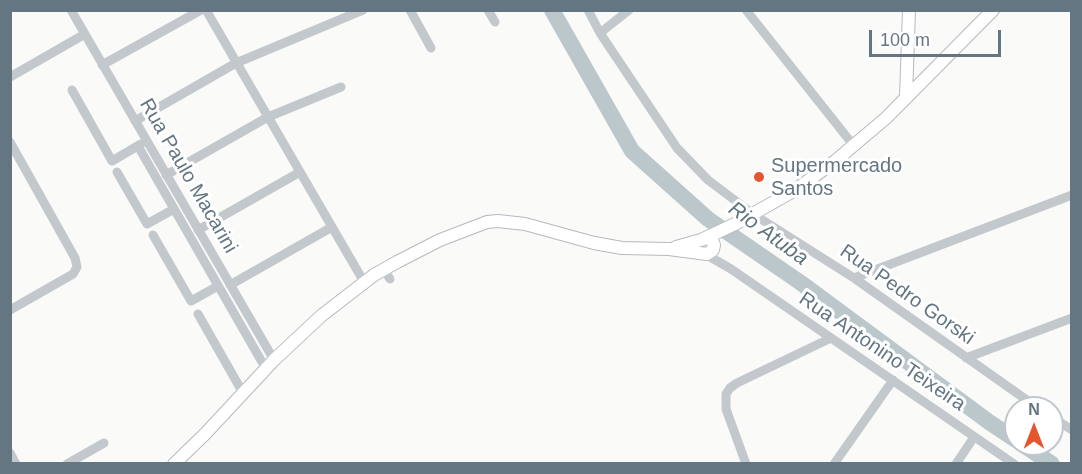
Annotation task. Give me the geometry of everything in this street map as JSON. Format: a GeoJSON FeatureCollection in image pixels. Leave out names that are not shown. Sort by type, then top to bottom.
{"type":"FeatureCollection","features":[{"type":"Feature","properties":{"kind":"main road"},"geometry":{"type":"LineString","coordinates":[[906,97],[909,10]]}},
{"type":"Feature","properties":{"kind":"main road"},"geometry":{"type":"LineString","coordinates":[[174,464],[206,434],[303,331],[364,282],[386,274],[440,240],[474,226],[498,221],[525,224],[608,246],[639,249],[707,246],[721,231],[795,190],[854,146],[993,10]]}},
{"type":"Feature","properties":{"kind":"street","name":"Rua Paulo Macarini"},"geometry":{"type":"LineString","coordinates":[[71,10],[135,121],[142,144],[166,175],[230,285],[270,364]]}},
{"type":"Feature","properties":{"kind":"street"},"geometry":{"type":"LineString","coordinates":[[102,65],[201,10]]}},
{"type":"Feature","properties":{"kind":"street"},"geometry":{"type":"LineString","coordinates":[[206,10],[364,282]]}},
{"type":"Feature","properties":{"kind":"street"},"geometry":{"type":"LineString","coordinates":[[135,121],[236,63],[363,10]]}},
{"type":"Feature","properties":{"kind":"street"},"geometry":{"type":"LineString","coordinates":[[410,10],[431,48]]}},
{"type":"Feature","properties":{"kind":"street"},"geometry":{"type":"LineString","coordinates":[[488,10],[495,22]]}},
{"type":"Feature","properties":{"kind":"street","name":"Rua Pedro Gorski"},"geometry":{"type":"LineString","coordinates":[[588,10],[600,33],[677,148],[708,180],[753,214],[854,278],[1021,396]]}},
{"type":"Feature","properties":{"kind":"street"},"geometry":{"type":"LineString","coordinates":[[600,33],[629,10]]}},
{"type":"Feature","properties":{"kind":"street"},"geometry":{"type":"LineString","coordinates":[[746,10],[854,146]]}},
{"type":"Feature","properties":{"kind":"street"},"geometry":{"type":"LineString","coordinates":[[10,77],[85,34]]}},
{"type":"Feature","properties":{"kind":"street"},"geometry":{"type":"LineString","coordinates":[[166,175],[268,117],[341,87]]}},
{"type":"Feature","properties":{"kind":"street"},"geometry":{"type":"LineString","coordinates":[[72,90],[112,161],[142,144],[174,208],[218,286],[270,364]]}},
{"type":"Feature","properties":{"kind":"street"},"geometry":{"type":"LineString","coordinates":[[10,142],[75,258],[77,267],[73,274],[10,310]]}},
{"type":"Feature","properties":{"kind":"street"},"geometry":{"type":"LineString","coordinates":[[117,172],[147,224],[174,208]]}},
{"type":"Feature","properties":{"kind":"street"},"geometry":{"type":"LineString","coordinates":[[198,230],[300,172]]}},
{"type":"Feature","properties":{"kind":"street"},"geometry":{"type":"LineString","coordinates":[[854,278],[1071,195]]}},
{"type":"Feature","properties":{"kind":"street"},"geometry":{"type":"LineString","coordinates":[[230,285],[332,226]]}},
{"type":"Feature","properties":{"kind":"street"},"geometry":{"type":"LineString","coordinates":[[153,235],[191,301],[218,286]]}},
{"type":"Feature","properties":{"kind":"street","name":"Rua Antonino Teixeira"},"geometry":{"type":"LineString","coordinates":[[707,246],[731,269],[1014,464]]}},
{"type":"Feature","properties":{"kind":"street"},"geometry":{"type":"LineString","coordinates":[[198,314],[243,393]]}},
{"type":"Feature","properties":{"kind":"street"},"geometry":{"type":"LineString","coordinates":[[966,358],[1071,318]]}},
{"type":"Feature","properties":{"kind":"street"},"geometry":{"type":"LineString","coordinates":[[746,464],[726,409],[726,394],[730,388],[831,338]]}},
{"type":"Feature","properties":{"kind":"street"},"geometry":{"type":"LineString","coordinates":[[834,464],[892,380]]}},
{"type":"Feature","properties":{"kind":"street"},"geometry":{"type":"LineString","coordinates":[[956,464],[974,436]]}},
{"type":"Feature","properties":{"kind":"street"},"geometry":{"type":"LineString","coordinates":[[67,464],[104,443]]}},
{"type":"Feature","properties":{"kind":"street"},"geometry":{"type":"LineString","coordinates":[[10,453],[16,464]]}},
{"type":"Feature","properties":{"kind":"waterway","name":"Rio Atuba"},"geometry":{"type":"LineString","coordinates":[[552,10],[632,151],[708,219],[801,283],[1004,432]]}},
{"type":"Feature","properties":{"kind":"waterway","name":"Rio Atuba"},"geometry":{"type":"LineString","coordinates":[[1040,456],[1052,464]]}},
{"type":"Feature","properties":{"kind":"place","name":"Supermercado Santos"},"geometry":{"type":"Point","coordinates":[759,177]}}]}
